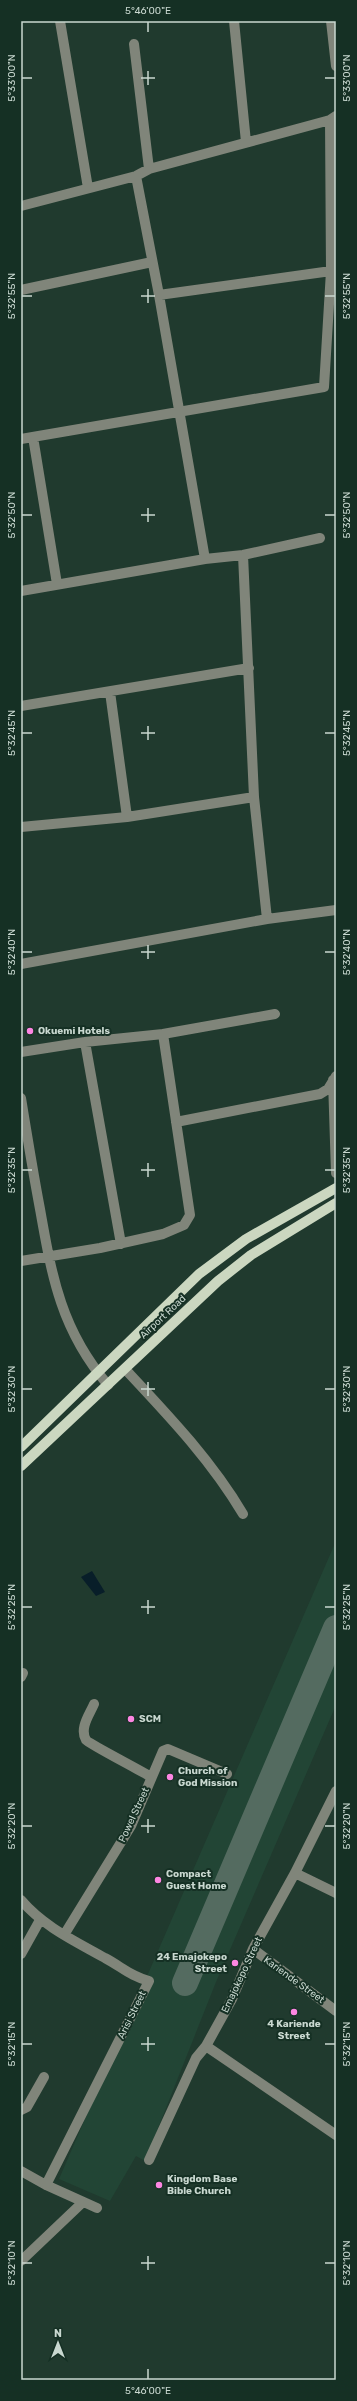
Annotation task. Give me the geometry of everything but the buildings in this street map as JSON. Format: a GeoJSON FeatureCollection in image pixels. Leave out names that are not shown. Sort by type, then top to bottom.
{"type":"FeatureCollection","features":[{"type":"Feature","properties":{"kind":"main road","name":"Airport Road"},"geometry":{"type":"LineString","coordinates":[[21,1447],[199,1274],[246,1239],[336,1188]]}},
{"type":"Feature","properties":{"kind":"main road","name":"Airport Road"},"geometry":{"type":"LineString","coordinates":[[21,1466],[218,1281],[251,1255],[336,1203]]}},
{"type":"Feature","properties":{"kind":"street"},"geometry":{"type":"LineString","coordinates":[[60,21],[88,188]]}},
{"type":"Feature","properties":{"kind":"street"},"geometry":{"type":"LineString","coordinates":[[234,21],[246,142]]}},
{"type":"Feature","properties":{"kind":"street"},"geometry":{"type":"LineString","coordinates":[[331,21],[336,66]]}},
{"type":"Feature","properties":{"kind":"street"},"geometry":{"type":"LineString","coordinates":[[134,44],[149,169]]}},
{"type":"Feature","properties":{"kind":"street"},"geometry":{"type":"LineString","coordinates":[[21,206],[136,176],[149,169],[333,118],[331,270],[324,387],[21,439]]}},
{"type":"Feature","properties":{"kind":"street"},"geometry":{"type":"LineString","coordinates":[[136,176],[180,412],[204,559]]}},
{"type":"Feature","properties":{"kind":"street"},"geometry":{"type":"LineString","coordinates":[[21,290],[152,262]]}},
{"type":"Feature","properties":{"kind":"street"},"geometry":{"type":"LineString","coordinates":[[159,295],[331,270]]}},
{"type":"Feature","properties":{"kind":"street"},"geometry":{"type":"LineString","coordinates":[[33,437],[57,584]]}},
{"type":"Feature","properties":{"kind":"street"},"geometry":{"type":"LineString","coordinates":[[21,591],[204,559],[242,555],[320,538]]}},
{"type":"Feature","properties":{"kind":"street"},"geometry":{"type":"LineString","coordinates":[[242,555],[249,668],[254,797],[267,920]]}},
{"type":"Feature","properties":{"kind":"street"},"geometry":{"type":"LineString","coordinates":[[21,706],[249,668]]}},
{"type":"Feature","properties":{"kind":"street"},"geometry":{"type":"LineString","coordinates":[[110,692],[127,817]]}},
{"type":"Feature","properties":{"kind":"street"},"geometry":{"type":"LineString","coordinates":[[21,827],[127,817],[254,797]]}},
{"type":"Feature","properties":{"kind":"street"},"geometry":{"type":"LineString","coordinates":[[21,964],[267,920],[336,910]]}},
{"type":"Feature","properties":{"kind":"street"},"geometry":{"type":"LineString","coordinates":[[21,1052],[85,1042],[163,1034],[276,1014]]}},
{"type":"Feature","properties":{"kind":"street"},"geometry":{"type":"LineString","coordinates":[[21,1261],[120,1244],[163,1234],[184,1225],[190,1215],[163,1034]]}},
{"type":"Feature","properties":{"kind":"street"},"geometry":{"type":"LineString","coordinates":[[85,1042],[120,1244]]}},
{"type":"Feature","properties":{"kind":"street"},"geometry":{"type":"LineString","coordinates":[[176,1122],[320,1094],[328,1089],[334,1077]]}},
{"type":"Feature","properties":{"kind":"street"},"geometry":{"type":"LineString","coordinates":[[334,1077],[336,1173]]}},
{"type":"Feature","properties":{"kind":"street"},"geometry":{"type":"LineString","coordinates":[[21,1098],[52,1279],[70,1328],[97,1372],[108,1385]]}},
{"type":"Feature","properties":{"kind":"street"},"geometry":{"type":"LineString","coordinates":[[125,1369],[188,1437],[226,1486],[243,1514]]}},
{"type":"Feature","properties":{"kind":"street"},"geometry":{"type":"LineString","coordinates":[[94,1704],[84,1725],[86,1739],[91,1745],[123,1759],[151,1776]]}},
{"type":"Feature","properties":{"kind":"street","name":"Powel Street"},"geometry":{"type":"LineString","coordinates":[[64,1935],[131,1826],[151,1776],[163,1751],[168,1750],[227,1774]]}},
{"type":"Feature","properties":{"kind":"street","name":"Emajokepo Street"},"geometry":{"type":"LineString","coordinates":[[149,2160],[196,2058],[206,2046],[232,1999],[253,1949],[295,1873],[336,1791]]}},
{"type":"Feature","properties":{"kind":"street"},"geometry":{"type":"LineString","coordinates":[[295,1873],[336,1893]]}},
{"type":"Feature","properties":{"kind":"street","name":"Arisi Street"},"geometry":{"type":"LineString","coordinates":[[21,1900],[40,1920],[107,1959],[132,1977],[149,1981],[46,2185]]}},
{"type":"Feature","properties":{"kind":"street"},"geometry":{"type":"LineString","coordinates":[[21,1954],[40,1920]]}},
{"type":"Feature","properties":{"kind":"street","name":"Kariende Street"},"geometry":{"type":"LineString","coordinates":[[253,1949],[336,2011]]}},
{"type":"Feature","properties":{"kind":"street"},"geometry":{"type":"LineString","coordinates":[[206,2046],[336,2135]]}},
{"type":"Feature","properties":{"kind":"street"},"geometry":{"type":"LineString","coordinates":[[21,2110],[27,2107],[44,2077]]}},
{"type":"Feature","properties":{"kind":"street"},"geometry":{"type":"LineString","coordinates":[[21,2171],[46,2185],[97,2208]]}},
{"type":"Feature","properties":{"kind":"street"},"geometry":{"type":"LineString","coordinates":[[21,2261],[83,2202]]}},
{"type":"Feature","properties":{"kind":"shaded area"},"geometry":{"type":"Polygon","coordinates":[[[336,1541],[336,1705],[216,1982],[145,2161],[136,2156],[110,2201],[59,2179],[336,1541]]]}},
{"type":"Feature","properties":{"kind":"water"},"geometry":{"type":"Polygon","coordinates":[[[92,1571],[105,1592],[96,1596],[81,1577],[92,1571]]]}},
{"type":"Feature","properties":{"kind":"taxiway"},"geometry":{"type":"LineString","coordinates":[[185,1983],[336,1628]]}},
{"type":"Feature","properties":{"kind":"place","name":"Okuemi Hotels"},"geometry":{"type":"Point","coordinates":[30,1031]}},
{"type":"Feature","properties":{"kind":"place","name":"SCM"},"geometry":{"type":"Point","coordinates":[131,1719]}},
{"type":"Feature","properties":{"kind":"place","name":"Church of God Mission"},"geometry":{"type":"Point","coordinates":[170,1777]}},
{"type":"Feature","properties":{"kind":"place","name":"Compact Guest Home"},"geometry":{"type":"Point","coordinates":[158,1880]}},
{"type":"Feature","properties":{"kind":"place","name":"24 Emajokepo Street"},"geometry":{"type":"Point","coordinates":[235,1963]}},
{"type":"Feature","properties":{"kind":"place","name":"4 Kariende Street"},"geometry":{"type":"Point","coordinates":[294,2012]}},
{"type":"Feature","properties":{"kind":"place","name":"Kingdom Base Bible Church"},"geometry":{"type":"Point","coordinates":[159,2185]}}]}
